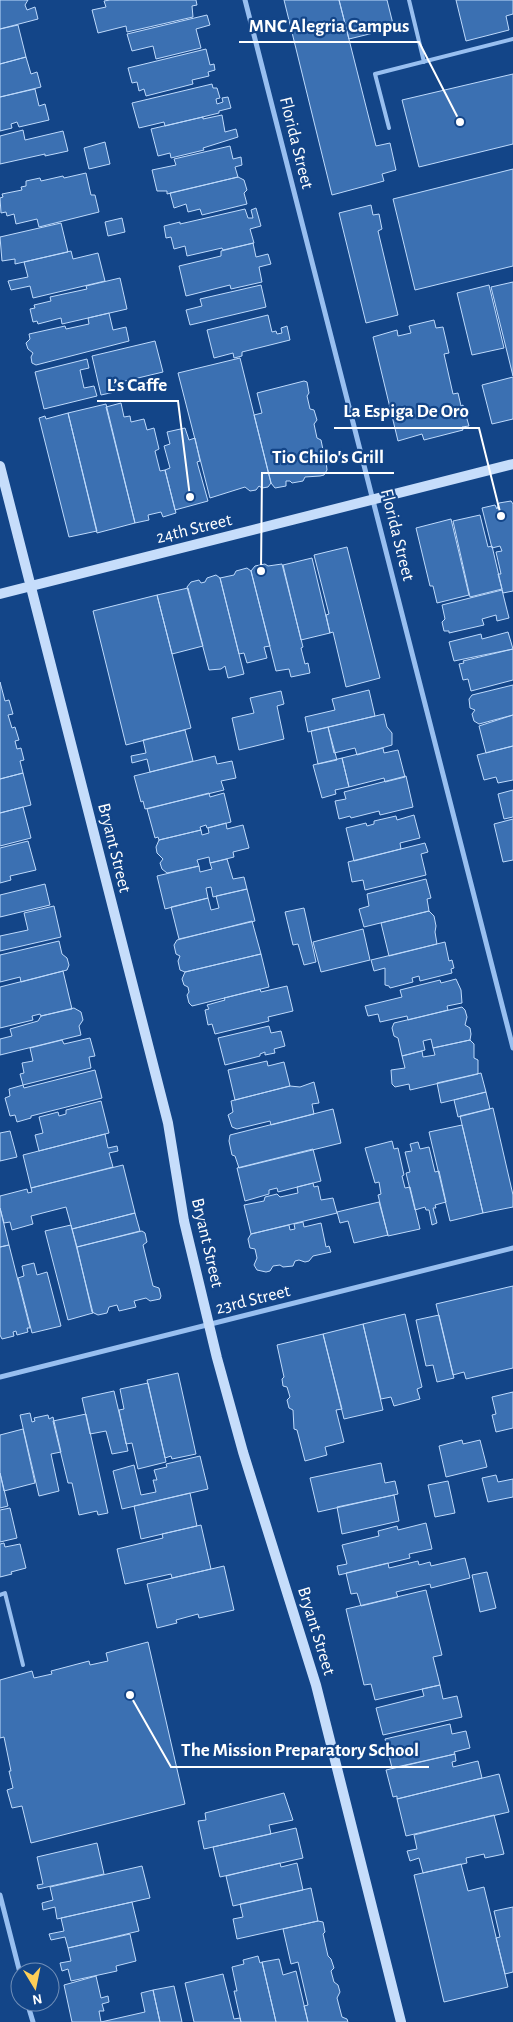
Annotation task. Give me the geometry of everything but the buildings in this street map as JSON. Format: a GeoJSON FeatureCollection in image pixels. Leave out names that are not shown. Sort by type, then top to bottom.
{"type":"FeatureCollection","features":[{"type":"Feature","properties":{"kind":"street","name":"Florida Street"},"geometry":{"type":"LineString","coordinates":[[245,0],[513,1048]]}},
{"type":"Feature","properties":{"kind":"street","name":"24th Street"},"geometry":{"type":"LineString","coordinates":[[0,594],[513,464]]}},
{"type":"Feature","properties":{"kind":"street","name":"Bryant Street"},"geometry":{"type":"LineString","coordinates":[[0,466],[168,1123],[184,1222],[217,1358],[243,1452],[316,1685],[401,2022]]}},
{"type":"Feature","properties":{"kind":"street","name":"23rd Street"},"geometry":{"type":"LineString","coordinates":[[0,1377],[513,1248]]}},
{"type":"Feature","properties":{"kind":"street"},"geometry":{"type":"LineString","coordinates":[[0,1895],[17,1962]]}},
{"type":"Feature","properties":{"kind":"lane"},"geometry":{"type":"LineString","coordinates":[[409,0],[424,62]]}},
{"type":"Feature","properties":{"kind":"lane"},"geometry":{"type":"LineString","coordinates":[[389,128],[375,74],[513,39]]}},
{"type":"Feature","properties":{"kind":"lane"},"geometry":{"type":"LineString","coordinates":[[0,1594],[5,1593],[23,1665]]}},
{"type":"Feature","properties":{"kind":"place","name":"MNC Alegria Campus"},"geometry":{"type":"Point","coordinates":[460,122]}},
{"type":"Feature","properties":{"kind":"place","name":"L’s Caffe"},"geometry":{"type":"Point","coordinates":[190,497]}},
{"type":"Feature","properties":{"kind":"place","name":"La Espiga De Oro"},"geometry":{"type":"Point","coordinates":[501,516]}},
{"type":"Feature","properties":{"kind":"place","name":"Tio Chilo's Grill"},"geometry":{"type":"Point","coordinates":[261,571]}},
{"type":"Feature","properties":{"kind":"place","name":"The Mission Preparatory School"},"geometry":{"type":"Point","coordinates":[130,1695]}}]}
